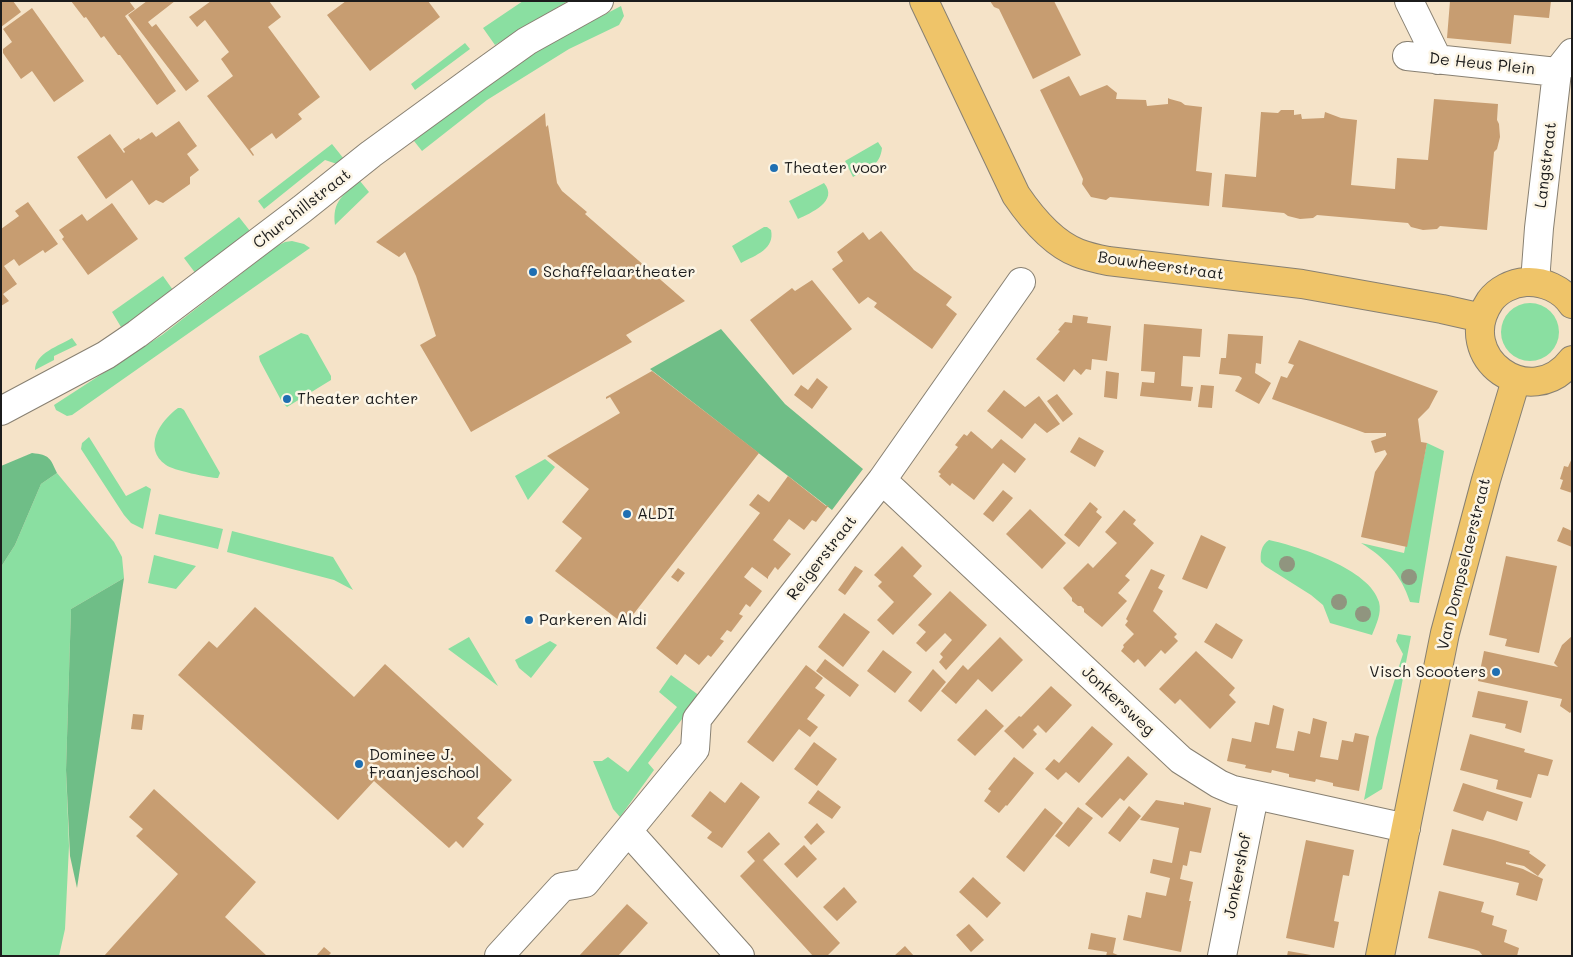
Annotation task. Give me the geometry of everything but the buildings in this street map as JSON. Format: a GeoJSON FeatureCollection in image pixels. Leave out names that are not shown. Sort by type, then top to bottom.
{"type":"FeatureCollection","features":[{"type":"Feature","properties":{"kind":"main road","name":"Bouwheerstraat"},"geometry":{"type":"LineString","coordinates":[[924,1],[1016,195],[1031,216],[1058,241],[1077,253],[1108,261],[1302,284],[1482,318]]}},
{"type":"Feature","properties":{"kind":"main road"},"geometry":{"type":"LineString","coordinates":[[1572,304],[1560,291],[1548,285],[1535,282],[1512,285],[1502,290],[1486,308],[1480,331],[1481,344],[1486,356],[1504,375],[1516,380],[1538,381],[1549,378],[1559,373],[1572,360]]}},
{"type":"Feature","properties":{"kind":"main road","name":"Van Dompselaerstraat"},"geometry":{"type":"LineString","coordinates":[[1380,956],[1445,633],[1486,480],[1516,380]]}},
{"type":"Feature","properties":{"kind":"street","name":"Churchillstraat"},"geometry":{"type":"LineString","coordinates":[[1,412],[106,355],[129,340],[372,154],[478,76],[527,41],[599,1]]}},
{"type":"Feature","properties":{"kind":"street"},"geometry":{"type":"LineString","coordinates":[[1409,1],[1438,60]]}},
{"type":"Feature","properties":{"kind":"street","name":"De Heus Plein"},"geometry":{"type":"LineString","coordinates":[[1407,56],[1438,60],[1564,62]]}},
{"type":"Feature","properties":{"kind":"street","name":"Langstraat"},"geometry":{"type":"LineString","coordinates":[[1535,282],[1539,228],[1564,62]]}},
{"type":"Feature","properties":{"kind":"street","name":"Reigerstraat"},"geometry":{"type":"LineString","coordinates":[[500,956],[562,887],[585,883],[695,749],[697,719],[882,480],[1022,282]]}},
{"type":"Feature","properties":{"kind":"street","name":"Jonkersweg"},"geometry":{"type":"LineString","coordinates":[[882,480],[1181,760],[1219,784],[1233,790],[1406,828]]}},
{"type":"Feature","properties":{"kind":"street","name":"Jonkershof"},"geometry":{"type":"LineString","coordinates":[[1222,956],[1254,796]]}},
{"type":"Feature","properties":{"kind":"street"},"geometry":{"type":"LineString","coordinates":[[628,831],[740,956]]}},
{"type":"Feature","properties":{"kind":"green space"},"geometry":{"type":"Polygon","coordinates":[[[523,1],[568,1],[495,45],[483,28],[523,1]]]}},
{"type":"Feature","properties":{"kind":"green space"},"geometry":{"type":"Polygon","coordinates":[[[621,6],[624,16],[619,25],[569,49],[487,100],[422,151],[414,141],[477,90],[550,43],[621,6]]]}},
{"type":"Feature","properties":{"kind":"green space"},"geometry":{"type":"Polygon","coordinates":[[[465,43],[470,49],[415,90],[411,84],[465,43]]]}},
{"type":"Feature","properties":{"kind":"green space"},"geometry":{"type":"Polygon","coordinates":[[[878,142],[882,148],[879,159],[868,169],[853,177],[845,161],[878,142]]]}},
{"type":"Feature","properties":{"kind":"green space"},"geometry":{"type":"Polygon","coordinates":[[[332,144],[344,159],[337,164],[325,160],[264,209],[258,201],[332,144]]]}},
{"type":"Feature","properties":{"kind":"green space"},"geometry":{"type":"Polygon","coordinates":[[[360,181],[369,192],[335,225],[337,204],[360,181]]]}},
{"type":"Feature","properties":{"kind":"green space"},"geometry":{"type":"Polygon","coordinates":[[[824,183],[828,189],[826,201],[816,210],[798,219],[789,201],[824,183]]]}},
{"type":"Feature","properties":{"kind":"green space"},"geometry":{"type":"Polygon","coordinates":[[[239,217],[250,231],[196,274],[184,258],[239,217]]]}},
{"type":"Feature","properties":{"kind":"green space"},"geometry":{"type":"Polygon","coordinates":[[[764,227],[771,230],[770,242],[767,247],[741,263],[732,246],[764,227]]]}},
{"type":"Feature","properties":{"kind":"green space"},"geometry":{"type":"Polygon","coordinates":[[[292,241],[304,244],[310,248],[72,415],[67,416],[56,410],[54,405],[162,335],[277,246],[292,241]]]}},
{"type":"Feature","properties":{"kind":"green space"},"geometry":{"type":"Polygon","coordinates":[[[163,276],[173,290],[121,327],[112,312],[163,276]]]}},
{"type":"Feature","properties":{"kind":"green space"},"geometry":{"type":"Polygon","coordinates":[[[1530,303],[1546,308],[1554,316],[1559,332],[1554,348],[1546,356],[1530,361],[1514,356],[1506,348],[1501,332],[1506,316],[1514,308],[1530,303]]]}},
{"type":"Feature","properties":{"kind":"green space"},"geometry":{"type":"Polygon","coordinates":[[[721,329],[785,404],[863,469],[832,510],[650,369],[721,329]]]}},
{"type":"Feature","properties":{"kind":"green space"},"geometry":{"type":"Polygon","coordinates":[[[301,333],[308,335],[331,376],[331,380],[287,407],[282,402],[259,356],[301,333]]]}},
{"type":"Feature","properties":{"kind":"green space"},"geometry":{"type":"Polygon","coordinates":[[[72,338],[77,345],[54,356],[54,360],[35,370],[36,364],[43,355],[72,338]]]}},
{"type":"Feature","properties":{"kind":"green space"},"geometry":{"type":"Polygon","coordinates":[[[178,408],[184,410],[220,473],[218,478],[170,467],[159,458],[155,451],[156,435],[160,427],[171,413],[178,408]]]}},
{"type":"Feature","properties":{"kind":"green space"},"geometry":{"type":"Polygon","coordinates":[[[89,437],[126,496],[146,486],[151,489],[143,529],[131,523],[124,515],[81,449],[82,443],[89,437]]]}},
{"type":"Feature","properties":{"kind":"green space"},"geometry":{"type":"Polygon","coordinates":[[[1427,443],[1444,451],[1419,603],[1410,602],[1397,575],[1385,561],[1361,543],[1404,553],[1427,443]]]}},
{"type":"Feature","properties":{"kind":"green space"},"geometry":{"type":"Polygon","coordinates":[[[32,453],[49,458],[57,473],[41,484],[15,545],[1,567],[1,466],[32,453]]]}},
{"type":"Feature","properties":{"kind":"green space"},"geometry":{"type":"Polygon","coordinates":[[[545,459],[555,467],[528,500],[515,476],[545,459]]]}},
{"type":"Feature","properties":{"kind":"green space"},"geometry":{"type":"Polygon","coordinates":[[[57,473],[114,542],[122,557],[124,578],[71,609],[66,770],[69,846],[65,929],[59,956],[1,956],[1,567],[15,545],[41,484],[57,473]]]}},
{"type":"Feature","properties":{"kind":"green space"},"geometry":{"type":"Polygon","coordinates":[[[159,514],[223,529],[218,549],[155,534],[159,514]]]}},
{"type":"Feature","properties":{"kind":"green space"},"geometry":{"type":"Polygon","coordinates":[[[232,531],[333,557],[353,590],[334,580],[227,552],[232,531]]]}},
{"type":"Feature","properties":{"kind":"green space"},"geometry":{"type":"Polygon","coordinates":[[[1269,540],[1298,548],[1332,561],[1362,579],[1373,590],[1380,606],[1378,619],[1372,635],[1330,623],[1323,605],[1311,595],[1265,566],[1261,562],[1261,553],[1264,544],[1269,540]]]}},
{"type":"Feature","properties":{"kind":"green space"},"geometry":{"type":"Polygon","coordinates":[[[154,555],[196,566],[176,589],[148,583],[154,555]]]}},
{"type":"Feature","properties":{"kind":"green space"},"geometry":{"type":"Polygon","coordinates":[[[124,578],[77,888],[70,856],[66,770],[71,609],[124,578]]]}},
{"type":"Feature","properties":{"kind":"green space"},"geometry":{"type":"Polygon","coordinates":[[[1398,634],[1411,636],[1382,789],[1364,800],[1376,738],[1403,654],[1396,641],[1398,634]]]}},
{"type":"Feature","properties":{"kind":"green space"},"geometry":{"type":"Polygon","coordinates":[[[469,637],[498,686],[448,649],[469,637]]]}},
{"type":"Feature","properties":{"kind":"green space"},"geometry":{"type":"Polygon","coordinates":[[[550,641],[557,645],[531,678],[519,668],[515,660],[550,641]]]}},
{"type":"Feature","properties":{"kind":"green space"},"geometry":{"type":"Polygon","coordinates":[[[671,675],[700,696],[648,763],[654,770],[620,817],[613,809],[593,761],[602,761],[608,757],[628,772],[677,707],[659,692],[671,675]]]}},
{"type":"Feature","properties":{"kind":"place","name":"Theater voor"},"geometry":{"type":"Point","coordinates":[774,168]}},
{"type":"Feature","properties":{"kind":"place","name":"Schaffelaartheater"},"geometry":{"type":"Point","coordinates":[533,272]}},
{"type":"Feature","properties":{"kind":"place","name":"Theater achter"},"geometry":{"type":"Point","coordinates":[287,399]}},
{"type":"Feature","properties":{"kind":"place","name":"ALDI"},"geometry":{"type":"Point","coordinates":[627,514]}},
{"type":"Feature","properties":{"kind":"place","name":"Parkeren Aldi"},"geometry":{"type":"Point","coordinates":[529,620]}},
{"type":"Feature","properties":{"kind":"place","name":"Visch Scooters"},"geometry":{"type":"Point","coordinates":[1496,672]}},
{"type":"Feature","properties":{"kind":"place","name":"Dominee J. Fraanjeschool"},"geometry":{"type":"Point","coordinates":[359,764]}}]}
